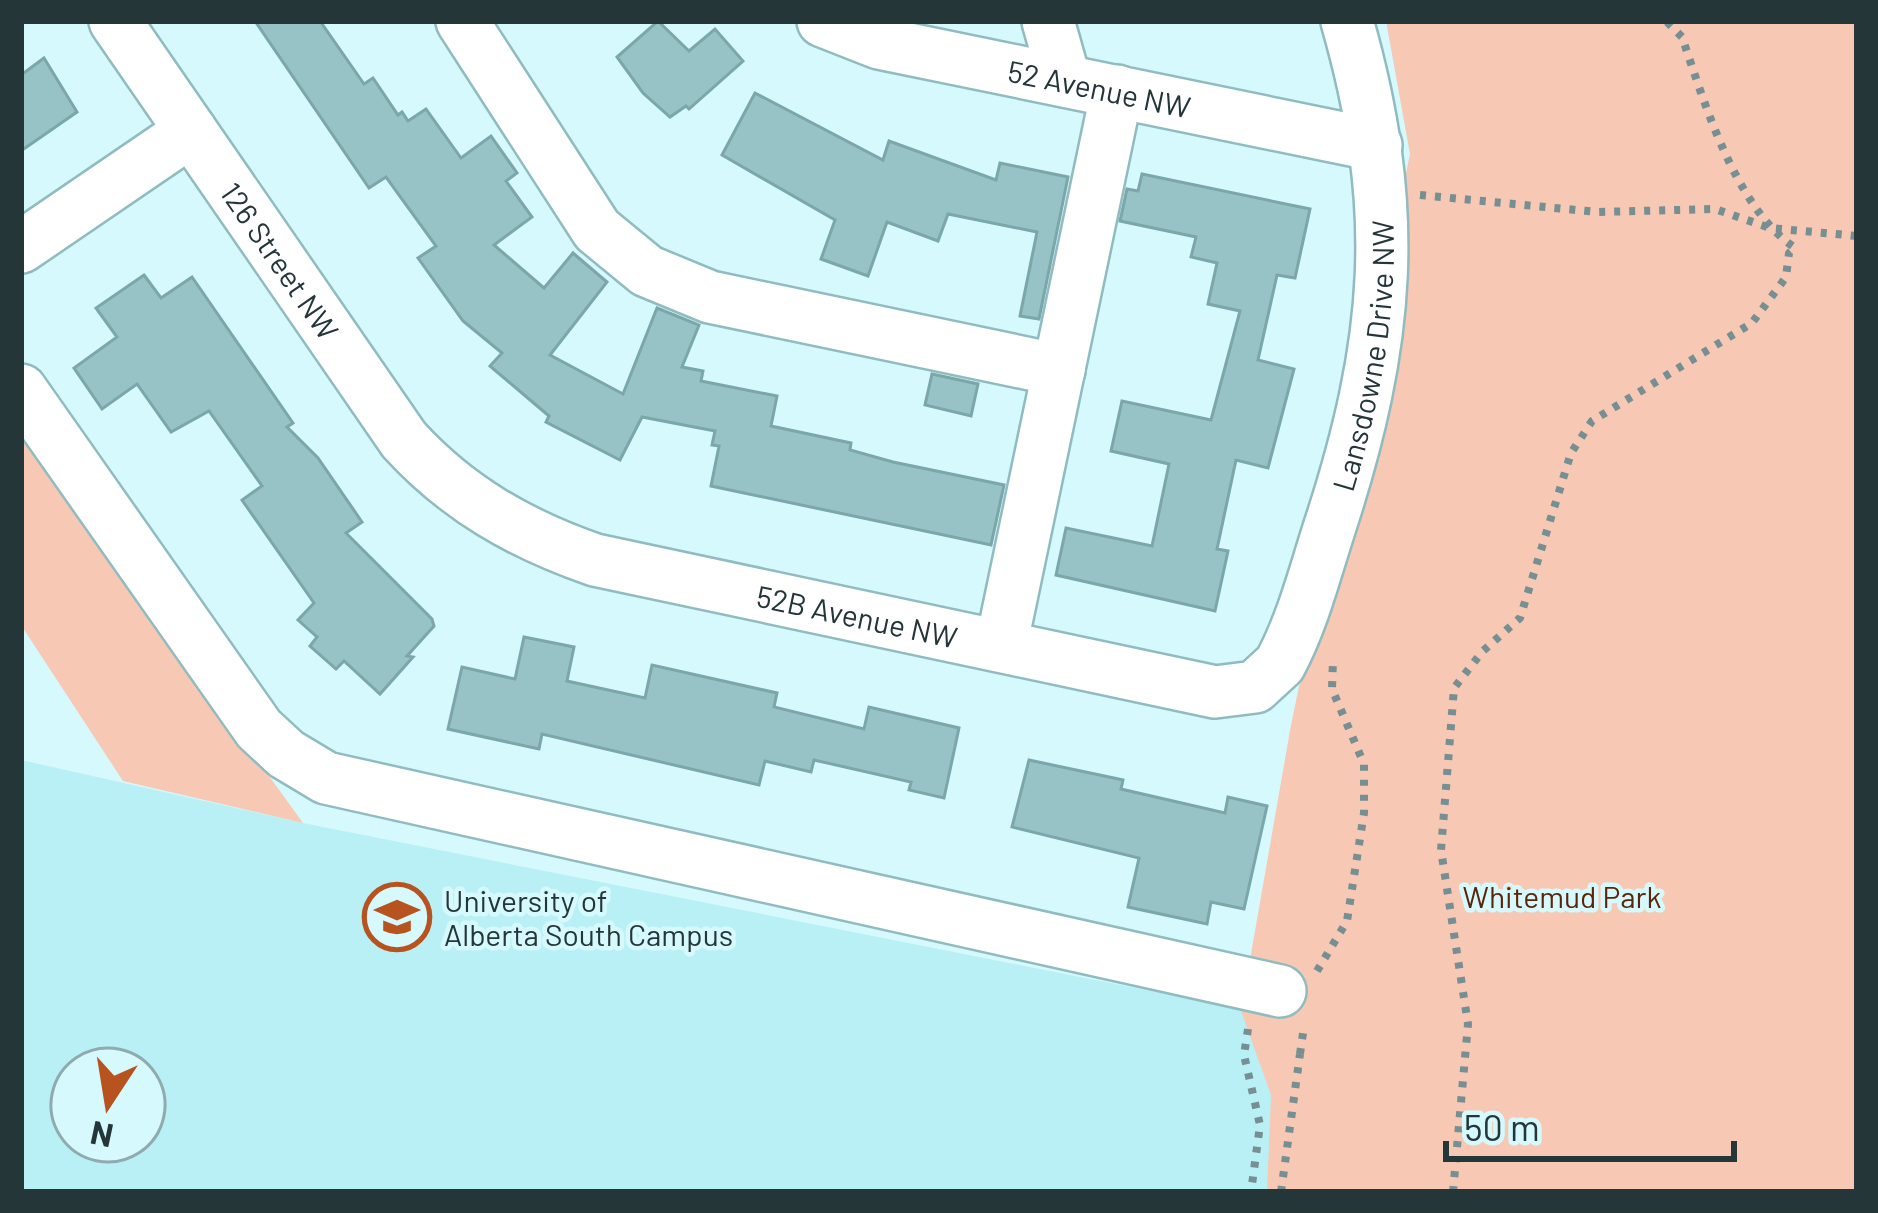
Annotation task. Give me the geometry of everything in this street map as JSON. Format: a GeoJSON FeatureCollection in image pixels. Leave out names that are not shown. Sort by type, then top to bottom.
{"type":"FeatureCollection","features":[{"type":"Feature","properties":{"kind":"street","name":"126 Street NW"},"geometry":{"type":"LineString","coordinates":[[115,21],[395,428],[455,489]]}},
{"type":"Feature","properties":{"kind":"street"},"geometry":{"type":"LineString","coordinates":[[462,21],[597,230],[647,271],[710,297],[1059,370]]}},
{"type":"Feature","properties":{"kind":"street","name":"52 Avenue NW"},"geometry":{"type":"LineString","coordinates":[[823,21],[879,44],[1117,92],[1379,168]]}},
{"type":"Feature","properties":{"kind":"street"},"geometry":{"type":"LineString","coordinates":[[1048,21],[1065,81]]}},
{"type":"Feature","properties":{"kind":"street","name":"Lansdowne Drive NW"},"geometry":{"type":"LineString","coordinates":[[1270,677],[1303,609],[1357,445],[1374,369],[1383,278],[1379,168],[1347,21]]}},
{"type":"Feature","properties":{"kind":"street"},"geometry":{"type":"LineString","coordinates":[[1001,646],[1117,92]]}},
{"type":"Feature","properties":{"kind":"street"},"geometry":{"type":"LineString","coordinates":[[21,247],[190,131]]}},
{"type":"Feature","properties":{"kind":"street"},"geometry":{"type":"LineString","coordinates":[[21,390],[259,729],[286,754],[326,778],[1289,996]]}},
{"type":"Feature","properties":{"kind":"street","name":"52B Avenue NW"},"geometry":{"type":"LineString","coordinates":[[455,489],[503,522],[596,560],[1215,692],[1239,692],[1270,677]]}},
{"type":"Feature","properties":{"kind":"path"},"geometry":{"type":"LineString","coordinates":[[1454,1192],[1468,1024],[1441,850],[1454,688],[1482,652],[1520,618],[1570,454],[1592,421],[1752,323],[1772,301],[1796,248],[1770,228],[1740,187],[1682,37],[1666,21]]}},
{"type":"Feature","properties":{"kind":"path"},"geometry":{"type":"LineString","coordinates":[[1379,168],[1597,212],[1714,209],[1770,228],[1857,236]]}},
{"type":"Feature","properties":{"kind":"path"},"geometry":{"type":"LineString","coordinates":[[1252,1192],[1260,1125],[1244,1055],[1347,921],[1364,813],[1364,764],[1332,689],[1334,652],[1303,609]]}},
{"type":"Feature","properties":{"kind":"path"},"geometry":{"type":"LineString","coordinates":[[1289,996],[1300,1054]]}},
{"type":"Feature","properties":{"kind":"path"},"geometry":{"type":"LineString","coordinates":[[1281,1192],[1300,1054],[1289,996]]}},
{"type":"Feature","properties":{"kind":"shaded area","name":"University of Alberta South Campus"},"geometry":{"type":"Polygon","coordinates":[[[21,760],[303,823],[1857,1131],[1857,1192],[21,1192],[21,760]]]}},
{"type":"Feature","properties":{"kind":"green space","name":"Whitemud Park"},"geometry":{"type":"Polygon","coordinates":[[[1386,21],[1857,21],[1857,1192],[1267,1192],[1271,1095],[1241,1011],[1291,725],[1410,154],[1386,21]]]}},
{"type":"Feature","properties":{"kind":"green space"},"geometry":{"type":"Polygon","coordinates":[[[21,433],[303,823],[123,781],[21,625],[21,433]]]}},
{"type":"Feature","properties":{"kind":"building"},"geometry":{"type":"Polygon","coordinates":[[[255,21],[320,21],[364,84],[373,78],[398,115],[402,112],[408,121],[426,109],[461,158],[491,136],[517,173],[506,181],[532,217],[494,245],[544,288],[573,253],[607,282],[550,355],[623,394],[657,308],[699,325],[682,367],[703,371],[701,381],[777,396],[771,426],[851,443],[850,450],[893,462],[1004,485],[991,545],[711,486],[719,446],[712,445],[715,431],[642,417],[620,460],[546,422],[549,416],[490,366],[502,353],[463,321],[418,258],[436,246],[386,177],[369,188],[255,21]]]}},
{"type":"Feature","properties":{"kind":"building"},"geometry":{"type":"Polygon","coordinates":[[[658,21],[689,51],[715,29],[743,61],[689,109],[686,106],[670,117],[643,93],[617,57],[658,21]]]}},
{"type":"Feature","properties":{"kind":"building"},"geometry":{"type":"Polygon","coordinates":[[[44,58],[77,112],[21,151],[21,75],[44,58]]]}},
{"type":"Feature","properties":{"kind":"building"},"geometry":{"type":"Polygon","coordinates":[[[755,93],[883,160],[889,141],[996,180],[1000,163],[1068,177],[1039,319],[1020,316],[1037,232],[948,214],[938,241],[887,222],[868,276],[821,259],[835,220],[722,155],[755,93]]]}},
{"type":"Feature","properties":{"kind":"building"},"geometry":{"type":"Polygon","coordinates":[[[1142,174],[1310,209],[1295,278],[1277,275],[1258,360],[1294,369],[1268,468],[1236,460],[1217,549],[1228,551],[1215,611],[1056,575],[1066,528],[1152,546],[1169,464],[1111,451],[1122,401],[1211,420],[1240,311],[1208,304],[1217,263],[1191,257],[1196,237],[1120,221],[1127,189],[1138,191],[1142,174]]]}},
{"type":"Feature","properties":{"kind":"building"},"geometry":{"type":"Polygon","coordinates":[[[144,275],[161,298],[192,277],[293,423],[287,427],[318,458],[362,522],[346,533],[432,619],[434,626],[407,656],[413,657],[380,694],[344,661],[336,669],[310,646],[317,637],[298,620],[314,603],[242,500],[262,486],[209,411],[171,432],[137,384],[102,409],[74,368],[117,337],[96,308],[144,275]]]}},
{"type":"Feature","properties":{"kind":"building"},"geometry":{"type":"Polygon","coordinates":[[[932,374],[978,384],[971,416],[925,405],[932,374]]]}},
{"type":"Feature","properties":{"kind":"building"},"geometry":{"type":"Polygon","coordinates":[[[524,637],[574,647],[567,681],[645,698],[652,665],[777,693],[774,707],[864,729],[869,707],[959,728],[944,798],[909,790],[911,782],[814,760],[811,772],[765,761],[759,785],[542,734],[539,749],[448,729],[462,667],[515,679],[524,637]]]}},
{"type":"Feature","properties":{"kind":"building"},"geometry":{"type":"Polygon","coordinates":[[[1029,760],[1123,780],[1121,789],[1225,813],[1228,797],[1267,806],[1244,909],[1211,902],[1207,924],[1128,907],[1139,858],[1012,827],[1029,760]]]}},
{"type":"Feature","properties":{"kind":"place","name":"University of Alberta South Campus"},"geometry":{"type":"Point","coordinates":[397,917]}}]}
